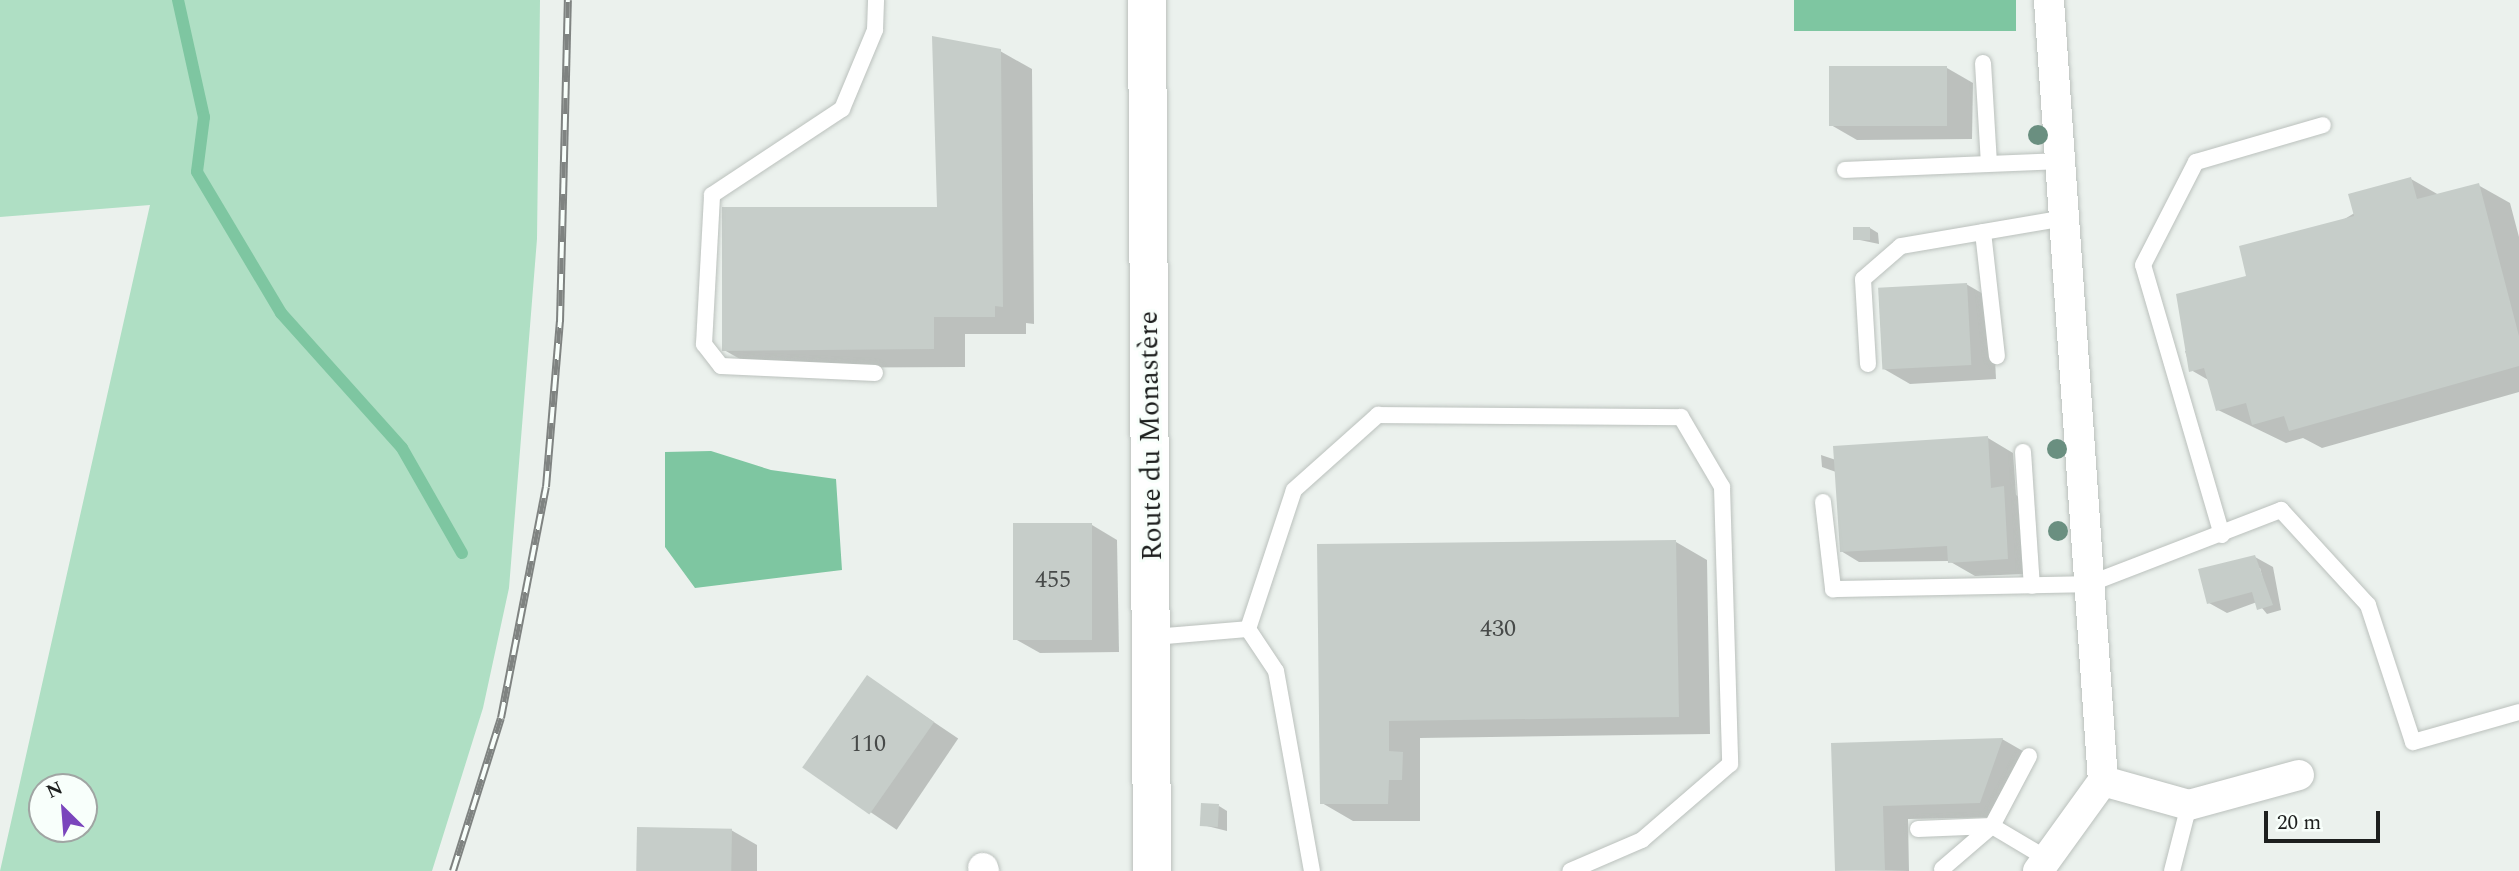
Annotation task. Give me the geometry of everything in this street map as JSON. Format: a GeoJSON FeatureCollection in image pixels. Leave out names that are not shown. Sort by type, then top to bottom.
{"type":"FeatureCollection","features":[{"type":"Feature","properties":{"kind":"street","name":"Route du Monastère"},"geometry":{"type":"LineString","coordinates":[[1147,0],[1153,636],[1152,871]]}},
{"type":"Feature","properties":{"kind":"street"},"geometry":{"type":"LineString","coordinates":[[2041,864],[2103,781],[2049,0]]}},
{"type":"Feature","properties":{"kind":"street"},"geometry":{"type":"LineString","coordinates":[[2103,781],[2189,805],[2299,775]]}},
{"type":"Feature","properties":{"kind":"lane"},"geometry":{"type":"LineString","coordinates":[[875,373],[721,366],[704,344],[712,195],[842,109],[875,30],[876,0]]}},
{"type":"Feature","properties":{"kind":"lane"},"geometry":{"type":"LineString","coordinates":[[1983,63],[1989,163]]}},
{"type":"Feature","properties":{"kind":"lane"},"geometry":{"type":"LineString","coordinates":[[2221,535],[2143,265],[2196,162],[2323,125]]}},
{"type":"Feature","properties":{"kind":"lane"},"geometry":{"type":"LineString","coordinates":[[1845,170],[2060,161]]}},
{"type":"Feature","properties":{"kind":"lane"},"geometry":{"type":"LineString","coordinates":[[1868,364],[1863,279],[1901,246],[2064,218]]}},
{"type":"Feature","properties":{"kind":"lane"},"geometry":{"type":"LineString","coordinates":[[1983,232],[1997,356]]}},
{"type":"Feature","properties":{"kind":"lane"},"geometry":{"type":"LineString","coordinates":[[1248,629],[1294,490],[1378,415],[1681,416],[1722,487],[1730,764],[1642,840],[1570,871]]}},
{"type":"Feature","properties":{"kind":"lane"},"geometry":{"type":"LineString","coordinates":[[2023,452],[2032,586]]}},
{"type":"Feature","properties":{"kind":"lane"},"geometry":{"type":"LineString","coordinates":[[1823,502],[1833,589],[2089,584],[2281,510],[2368,605],[2413,742],[2519,712]]}},
{"type":"Feature","properties":{"kind":"lane"},"geometry":{"type":"LineString","coordinates":[[1153,636],[1248,629]]}},
{"type":"Feature","properties":{"kind":"lane"},"geometry":{"type":"LineString","coordinates":[[1248,629],[1276,671],[1312,871]]}},
{"type":"Feature","properties":{"kind":"lane"},"geometry":{"type":"LineString","coordinates":[[1942,869],[1992,826],[2029,756]]}},
{"type":"Feature","properties":{"kind":"lane"},"geometry":{"type":"LineString","coordinates":[[2172,871],[2189,805]]}},
{"type":"Feature","properties":{"kind":"lane"},"geometry":{"type":"LineString","coordinates":[[1918,829],[1992,826],[2041,864]]}},
{"type":"Feature","properties":{"kind":"shaded area"},"geometry":{"type":"Polygon","coordinates":[[[0,0],[540,0],[537,239],[509,588],[483,708],[432,871],[0,871],[150,205],[0,217],[0,0]]]}},
{"type":"Feature","properties":{"kind":"shaded area"},"geometry":{"type":"Polygon","coordinates":[[[1794,0],[2016,0],[2016,31],[1794,31],[1794,0]]]}},
{"type":"Feature","properties":{"kind":"shaded area"},"geometry":{"type":"Polygon","coordinates":[[[711,451],[771,470],[836,479],[842,570],[695,588],[665,547],[665,452],[711,451]]]}},
{"type":"Feature","properties":{"kind":"building"},"geometry":{"type":"Polygon","coordinates":[[[932,36],[1001,49],[1003,307],[995,306],[995,317],[934,317],[934,349],[722,351],[722,207],[937,207],[932,36]]]}},
{"type":"Feature","properties":{"kind":"building"},"geometry":{"type":"Polygon","coordinates":[[[1829,66],[1947,66],[1947,126],[1829,126],[1829,66]]]}},
{"type":"Feature","properties":{"kind":"building"},"geometry":{"type":"Polygon","coordinates":[[[2411,177],[2417,199],[2479,183],[2519,336],[2519,366],[2289,431],[2284,416],[2252,425],[2246,403],[2216,411],[2204,368],[2189,372],[2176,294],[2246,276],[2239,246],[2354,216],[2348,194],[2411,177]]]}},
{"type":"Feature","properties":{"kind":"building"},"geometry":{"type":"Polygon","coordinates":[[[1853,227],[1870,227],[1870,240],[1853,240],[1853,227]]]}},
{"type":"Feature","properties":{"kind":"building"},"geometry":{"type":"Polygon","coordinates":[[[1967,283],[1971,365],[1882,370],[1878,288],[1967,283]]]}},
{"type":"Feature","properties":{"kind":"building"},"geometry":{"type":"Polygon","coordinates":[[[1988,436],[1991,488],[2004,486],[2008,559],[1948,563],[1947,546],[1840,552],[1833,446],[1988,436]]]}},
{"type":"Feature","properties":{"kind":"building"},"geometry":{"type":"Polygon","coordinates":[[[1013,523],[1092,523],[1092,640],[1013,640],[1013,523]]]}},
{"type":"Feature","properties":{"kind":"building"},"geometry":{"type":"Polygon","coordinates":[[[1676,540],[1679,717],[1389,721],[1389,751],[1403,752],[1402,780],[1389,780],[1388,804],[1320,804],[1317,544],[1676,540]]]}},
{"type":"Feature","properties":{"kind":"building"},"geometry":{"type":"Polygon","coordinates":[[[2255,555],[2273,605],[2257,610],[2252,592],[2207,604],[2198,569],[2255,555]]]}},
{"type":"Feature","properties":{"kind":"building"},"geometry":{"type":"Polygon","coordinates":[[[867,675],[934,722],[869,815],[802,768],[867,675]]]}},
{"type":"Feature","properties":{"kind":"building"},"geometry":{"type":"Polygon","coordinates":[[[2003,738],[1980,803],[1883,806],[1885,870],[1835,871],[1831,743],[2003,738]]]}},
{"type":"Feature","properties":{"kind":"building"},"geometry":{"type":"Polygon","coordinates":[[[1201,803],[1219,804],[1218,827],[1200,826],[1201,803]]]}},
{"type":"Feature","properties":{"kind":"building"},"geometry":{"type":"Polygon","coordinates":[[[637,827],[732,829],[731,871],[636,871],[637,827]]]}},
{"type":"Feature","properties":{"kind":"waterway"},"geometry":{"type":"LineString","coordinates":[[178,0],[204,117],[197,172],[281,313],[402,448],[462,553]]}},
{"type":"Feature","properties":{"kind":"railway"},"geometry":{"type":"LineString","coordinates":[[453,871],[501,718],[546,487],[560,322],[568,0]]}}]}
